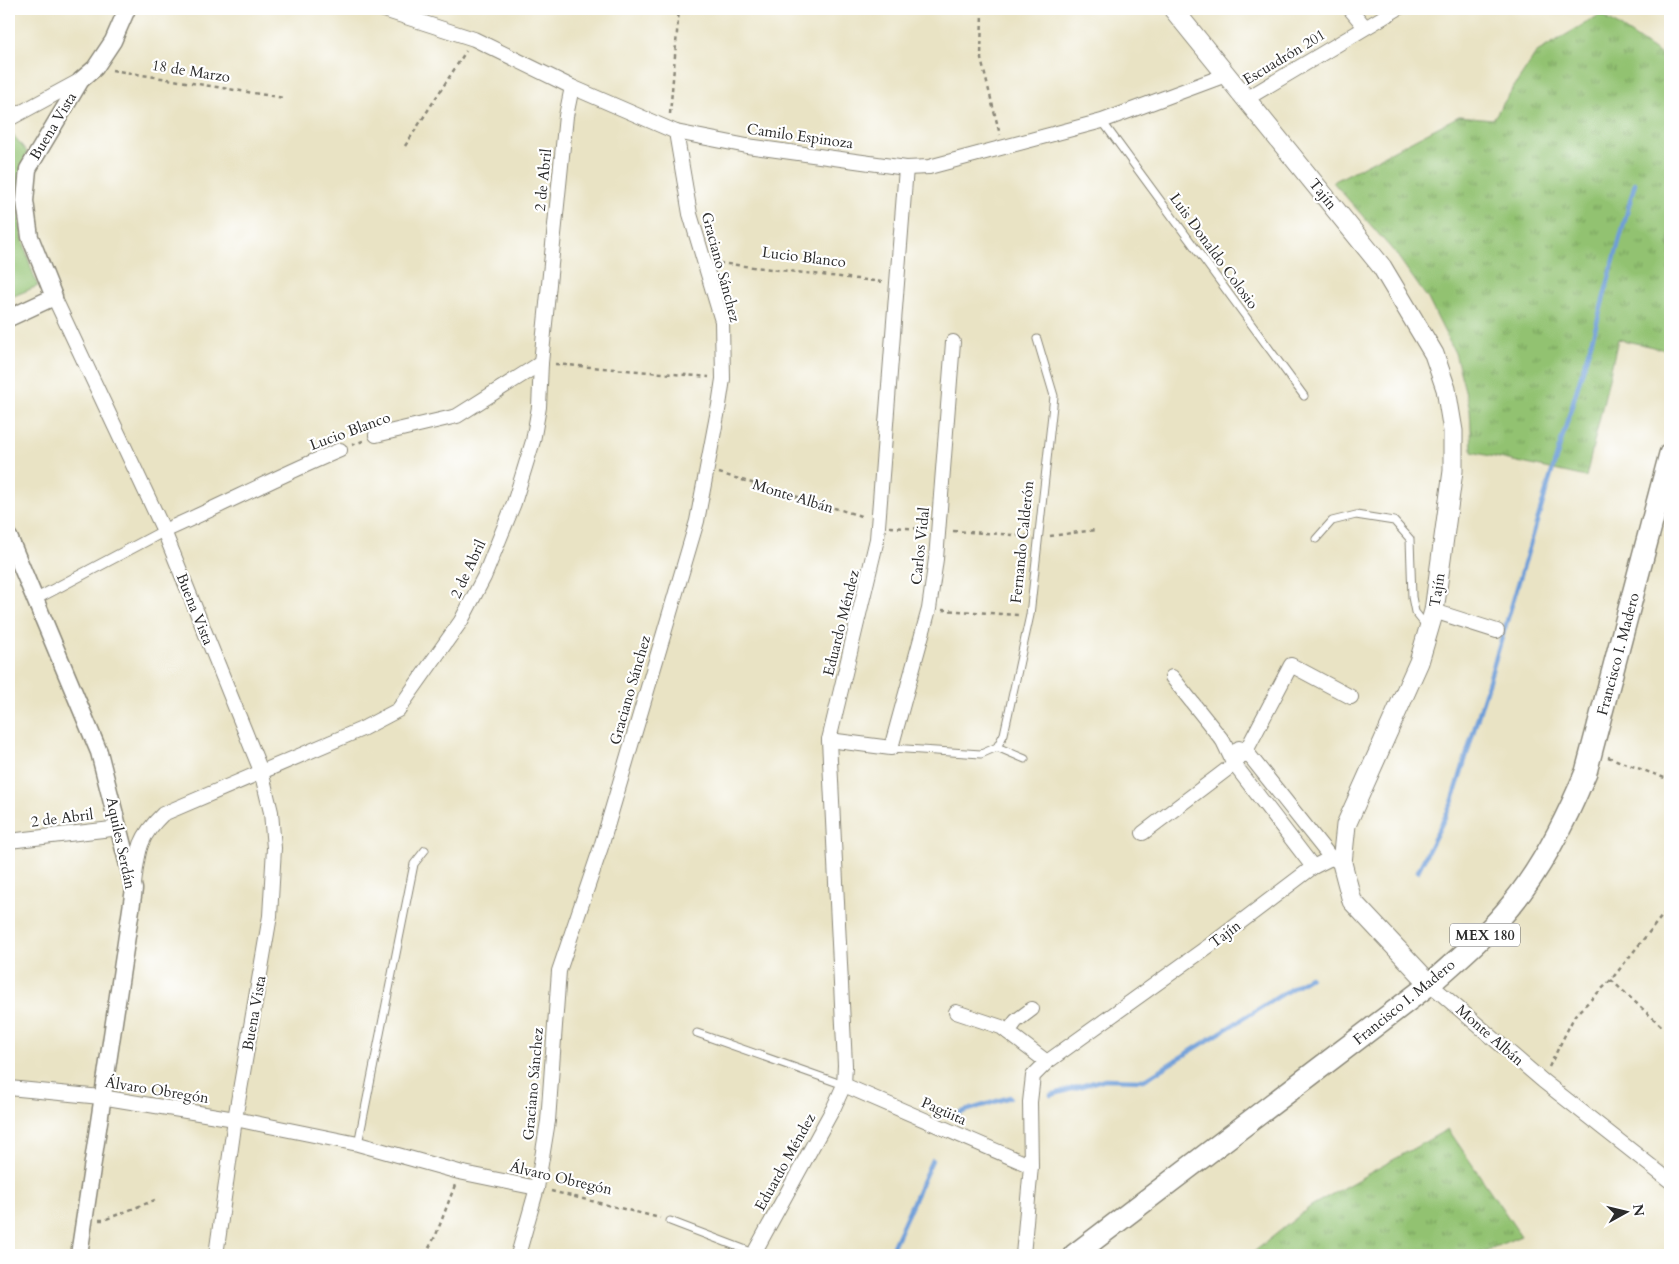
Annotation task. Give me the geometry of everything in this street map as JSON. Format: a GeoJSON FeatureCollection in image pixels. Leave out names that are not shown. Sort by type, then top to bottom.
{"type":"FeatureCollection","features":[{"type":"Feature","properties":{"kind":"main road","name":"Tajín"},"geometry":{"type":"LineString","coordinates":[[1173,9],[1382,267],[1434,354],[1446,389],[1453,431],[1453,471],[1434,611],[1419,662],[1346,825],[1337,860]]}},
{"type":"Feature","properties":{"kind":"main road","name":"Francisco I. Madero"},"geometry":{"type":"LineString","coordinates":[[1074,1255],[1430,984],[1485,935],[1513,903],[1539,866],[1567,817],[1586,772],[1670,454]]}},
{"type":"Feature","properties":{"kind":"main road","name":"Monte Albán"},"geometry":{"type":"LineString","coordinates":[[1337,860],[1352,901],[1430,984]]}},
{"type":"Feature","properties":{"kind":"street","name":"Buena Vista"},"geometry":{"type":"LineString","coordinates":[[128,9],[113,41],[94,68],[82,80],[28,169],[25,201],[30,237],[54,297],[164,531],[261,771],[271,812],[274,848],[270,916],[236,1119],[216,1255]]}},
{"type":"Feature","properties":{"kind":"street","name":"Camilo Espinoza"},"geometry":{"type":"LineString","coordinates":[[381,9],[474,39],[572,87],[672,130],[747,146],[906,168],[929,167],[1102,121],[1226,75]]}},
{"type":"Feature","properties":{"kind":"street"},"geometry":{"type":"LineString","coordinates":[[1350,9],[1365,26]]}},
{"type":"Feature","properties":{"kind":"street","name":"Escuadrón 201"},"geometry":{"type":"LineString","coordinates":[[1246,99],[1365,26],[1397,9]]}},
{"type":"Feature","properties":{"kind":"street"},"geometry":{"type":"LineString","coordinates":[[9,119],[82,80]]}},
{"type":"Feature","properties":{"kind":"street","name":"2 de Abril"},"geometry":{"type":"LineString","coordinates":[[134,889],[138,850],[147,829],[163,814],[362,729],[398,710],[460,621],[484,577],[514,503],[533,441],[539,407],[541,363],[566,116],[572,87]]}},
{"type":"Feature","properties":{"kind":"street","name":"Graciano Sánchez"},"geometry":{"type":"LineString","coordinates":[[518,1255],[537,1188],[548,1121],[559,971],[604,838],[697,521],[708,470],[723,378],[722,322],[706,262],[690,214],[672,130]]}},
{"type":"Feature","properties":{"kind":"street","name":"Eduardo Méndez"},"geometry":{"type":"LineString","coordinates":[[753,1254],[834,1107],[844,1085],[846,1065],[829,740],[879,524],[906,168]]}},
{"type":"Feature","properties":{"kind":"street"},"geometry":{"type":"LineString","coordinates":[[9,318],[54,297]]}},
{"type":"Feature","properties":{"kind":"street","name":"Carlos Vidal"},"geometry":{"type":"LineString","coordinates":[[891,748],[929,609],[938,530],[952,342]]}},
{"type":"Feature","properties":{"kind":"street","name":"Lucio Blanco"},"geometry":{"type":"LineString","coordinates":[[376,435],[457,416],[541,363]]}},
{"type":"Feature","properties":{"kind":"street","name":"Lucio Blanco"},"geometry":{"type":"LineString","coordinates":[[34,600],[164,531],[222,506],[281,474],[340,450]]}},
{"type":"Feature","properties":{"kind":"street","name":"Aquiles Serdán"},"geometry":{"type":"LineString","coordinates":[[9,537],[99,752],[120,828],[134,889],[79,1255]]}},
{"type":"Feature","properties":{"kind":"street"},"geometry":{"type":"LineString","coordinates":[[1434,611],[1496,631]]}},
{"type":"Feature","properties":{"kind":"street"},"geometry":{"type":"LineString","coordinates":[[1143,833],[1234,764],[1246,751],[1291,665],[1351,697]]}},
{"type":"Feature","properties":{"kind":"street","name":"Monte Albán"},"geometry":{"type":"LineString","coordinates":[[1172,677],[1223,741],[1234,764],[1314,867]]}},
{"type":"Feature","properties":{"kind":"street"},"geometry":{"type":"LineString","coordinates":[[829,740],[891,748]]}},
{"type":"Feature","properties":{"kind":"street","name":"Monte Albán"},"geometry":{"type":"LineString","coordinates":[[1223,741],[1246,751],[1337,860]]}},
{"type":"Feature","properties":{"kind":"street"},"geometry":{"type":"LineString","coordinates":[[1271,813],[1287,802]]}},
{"type":"Feature","properties":{"kind":"street","name":"2 de Abril"},"geometry":{"type":"LineString","coordinates":[[9,841],[120,828]]}},
{"type":"Feature","properties":{"kind":"street","name":"Tajín"},"geometry":{"type":"LineString","coordinates":[[1031,1166],[1030,1102],[1033,1076],[1047,1062],[1213,944],[1314,867],[1337,860]]}},
{"type":"Feature","properties":{"kind":"street","name":"Monte Albán"},"geometry":{"type":"LineString","coordinates":[[1430,984],[1543,1081],[1670,1181]]}},
{"type":"Feature","properties":{"kind":"street"},"geometry":{"type":"LineString","coordinates":[[1008,1032],[1016,1021],[1032,1010]]}},
{"type":"Feature","properties":{"kind":"street"},"geometry":{"type":"LineString","coordinates":[[956,1012],[1008,1032],[1047,1062]]}},
{"type":"Feature","properties":{"kind":"street","name":"Pagüita"},"geometry":{"type":"LineString","coordinates":[[844,1085],[1031,1166]]}},
{"type":"Feature","properties":{"kind":"street","name":"Álvaro Obregón"},"geometry":{"type":"LineString","coordinates":[[9,1088],[102,1097],[236,1119],[358,1144],[459,1172],[537,1188]]}},
{"type":"Feature","properties":{"kind":"street"},"geometry":{"type":"LineString","coordinates":[[1023,1255],[1031,1166]]}},
{"type":"Feature","properties":{"kind":"lane","name":"Luis Donaldo Colosio"},"geometry":{"type":"LineString","coordinates":[[1102,121],[1304,396]]}},
{"type":"Feature","properties":{"kind":"lane","name":"Fernando Calderón"},"geometry":{"type":"LineString","coordinates":[[997,747],[1004,734],[1030,616],[1054,396],[1037,338]]}},
{"type":"Feature","properties":{"kind":"lane"},"geometry":{"type":"LineString","coordinates":[[1316,539],[1332,521],[1356,515],[1394,520],[1410,538],[1415,612],[1429,629]]}},
{"type":"Feature","properties":{"kind":"lane"},"geometry":{"type":"LineString","coordinates":[[891,748],[981,754],[997,747],[1025,759]]}},
{"type":"Feature","properties":{"kind":"lane"},"geometry":{"type":"LineString","coordinates":[[358,1144],[414,864],[425,850]]}},
{"type":"Feature","properties":{"kind":"lane"},"geometry":{"type":"LineString","coordinates":[[696,1033],[844,1085]]}},
{"type":"Feature","properties":{"kind":"lane"},"geometry":{"type":"LineString","coordinates":[[670,1221],[753,1254]]}},
{"type":"Feature","properties":{"kind":"path"},"geometry":{"type":"LineString","coordinates":[[672,130],[680,9]]}},
{"type":"Feature","properties":{"kind":"path"},"geometry":{"type":"LineString","coordinates":[[982,9],[981,59],[1003,148]]}},
{"type":"Feature","properties":{"kind":"path"},"geometry":{"type":"LineString","coordinates":[[404,146],[474,39]]}},
{"type":"Feature","properties":{"kind":"path","name":"18 de Marzo"},"geometry":{"type":"LineString","coordinates":[[94,68],[284,98]]}},
{"type":"Feature","properties":{"kind":"path","name":"Lucio Blanco"},"geometry":{"type":"LineString","coordinates":[[706,262],[898,284]]}},
{"type":"Feature","properties":{"kind":"path"},"geometry":{"type":"LineString","coordinates":[[541,363],[723,378]]}},
{"type":"Feature","properties":{"kind":"path","name":"Lucio Blanco"},"geometry":{"type":"LineString","coordinates":[[340,450],[376,435]]}},
{"type":"Feature","properties":{"kind":"path","name":"Monte Albán"},"geometry":{"type":"LineString","coordinates":[[708,470],[879,524],[1040,537],[1095,530]]}},
{"type":"Feature","properties":{"kind":"path"},"geometry":{"type":"LineString","coordinates":[[929,609],[1030,616]]}},
{"type":"Feature","properties":{"kind":"path"},"geometry":{"type":"LineString","coordinates":[[1592,751],[1670,780]]}},
{"type":"Feature","properties":{"kind":"path"},"geometry":{"type":"LineString","coordinates":[[1543,1081],[1575,1015],[1611,980],[1670,906]]}},
{"type":"Feature","properties":{"kind":"path"},"geometry":{"type":"LineString","coordinates":[[1611,980],[1668,1032],[1670,1030]]}},
{"type":"Feature","properties":{"kind":"path"},"geometry":{"type":"LineString","coordinates":[[425,1255],[436,1235],[459,1172]]}},
{"type":"Feature","properties":{"kind":"path","name":"Álvaro Obregón"},"geometry":{"type":"LineString","coordinates":[[537,1188],[670,1221]]}},
{"type":"Feature","properties":{"kind":"path"},"geometry":{"type":"LineString","coordinates":[[85,1219],[104,1220],[155,1200]]}},
{"type":"Feature","properties":{"kind":"green space"},"geometry":{"type":"Polygon","coordinates":[[[1601,14],[1666,58],[1670,52],[1670,351],[1618,339],[1586,477],[1472,452],[1470,409],[1455,353],[1428,299],[1396,254],[1333,182],[1459,116],[1493,119],[1537,52],[1601,14]]]}},
{"type":"Feature","properties":{"kind":"green space"},"geometry":{"type":"Polygon","coordinates":[[[9,130],[27,152],[21,174],[18,200],[26,251],[38,286],[9,298],[9,130]]]}},
{"type":"Feature","properties":{"kind":"green space"},"geometry":{"type":"Polygon","coordinates":[[[1448,1129],[1521,1236],[1475,1255],[1250,1255],[1311,1206],[1448,1129]]]}},
{"type":"Feature","properties":{"kind":"waterway"},"geometry":{"type":"LineString","coordinates":[[1418,871],[1452,803],[1596,326],[1635,183]]}},
{"type":"Feature","properties":{"kind":"waterway"},"geometry":{"type":"LineString","coordinates":[[1051,1095],[1105,1079],[1144,1080],[1310,977]]}},
{"type":"Feature","properties":{"kind":"waterway"},"geometry":{"type":"LineString","coordinates":[[959,1113],[1010,1097]]}},
{"type":"Feature","properties":{"kind":"waterway"},"geometry":{"type":"LineString","coordinates":[[889,1255],[932,1160]]}}]}
